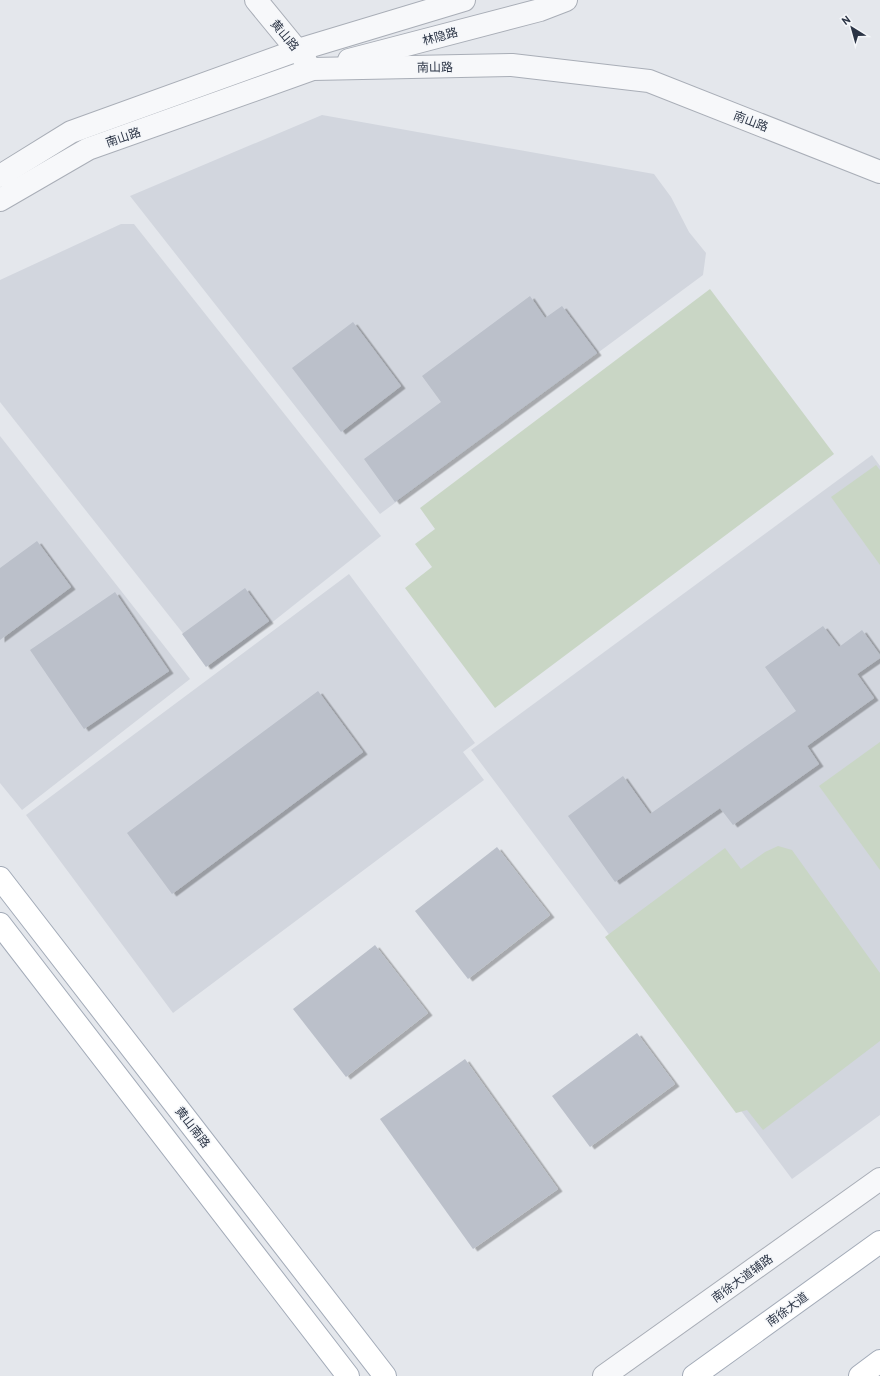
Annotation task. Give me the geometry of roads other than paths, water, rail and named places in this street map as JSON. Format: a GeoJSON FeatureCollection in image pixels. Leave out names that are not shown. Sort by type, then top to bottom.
{"type":"FeatureCollection","features":[{"type":"Feature","properties":{"kind":"main road","name":"黄山南路"},"geometry":{"type":"LineString","coordinates":[[0,878],[385,1376]]}},
{"type":"Feature","properties":{"kind":"main road"},"geometry":{"type":"LineString","coordinates":[[0,924],[348,1376]]}},
{"type":"Feature","properties":{"kind":"main road","name":"南徐大道"},"geometry":{"type":"LineString","coordinates":[[694,1376],[880,1242]]}},
{"type":"Feature","properties":{"kind":"main road"},"geometry":{"type":"LineString","coordinates":[[860,1376],[880,1361]]}},
{"type":"Feature","properties":{"kind":"street","name":"黄山路"},"geometry":{"type":"LineString","coordinates":[[256,0],[314,69]]}},
{"type":"Feature","properties":{"kind":"street"},"geometry":{"type":"LineString","coordinates":[[298,50],[464,0]]}},
{"type":"Feature","properties":{"kind":"street","name":"林隐路"},"geometry":{"type":"LineString","coordinates":[[314,69],[540,10],[566,0]]}},
{"type":"Feature","properties":{"kind":"street","name":"南山路"},"geometry":{"type":"LineString","coordinates":[[0,176],[71,132],[298,50]]}},
{"type":"Feature","properties":{"kind":"street","name":"南山路"},"geometry":{"type":"LineString","coordinates":[[0,200],[88,149],[314,69],[512,65],[649,81],[880,172]]}},
{"type":"Feature","properties":{"kind":"street","name":"南徐大道辅路"},"geometry":{"type":"LineString","coordinates":[[604,1376],[880,1179]]}}]}
